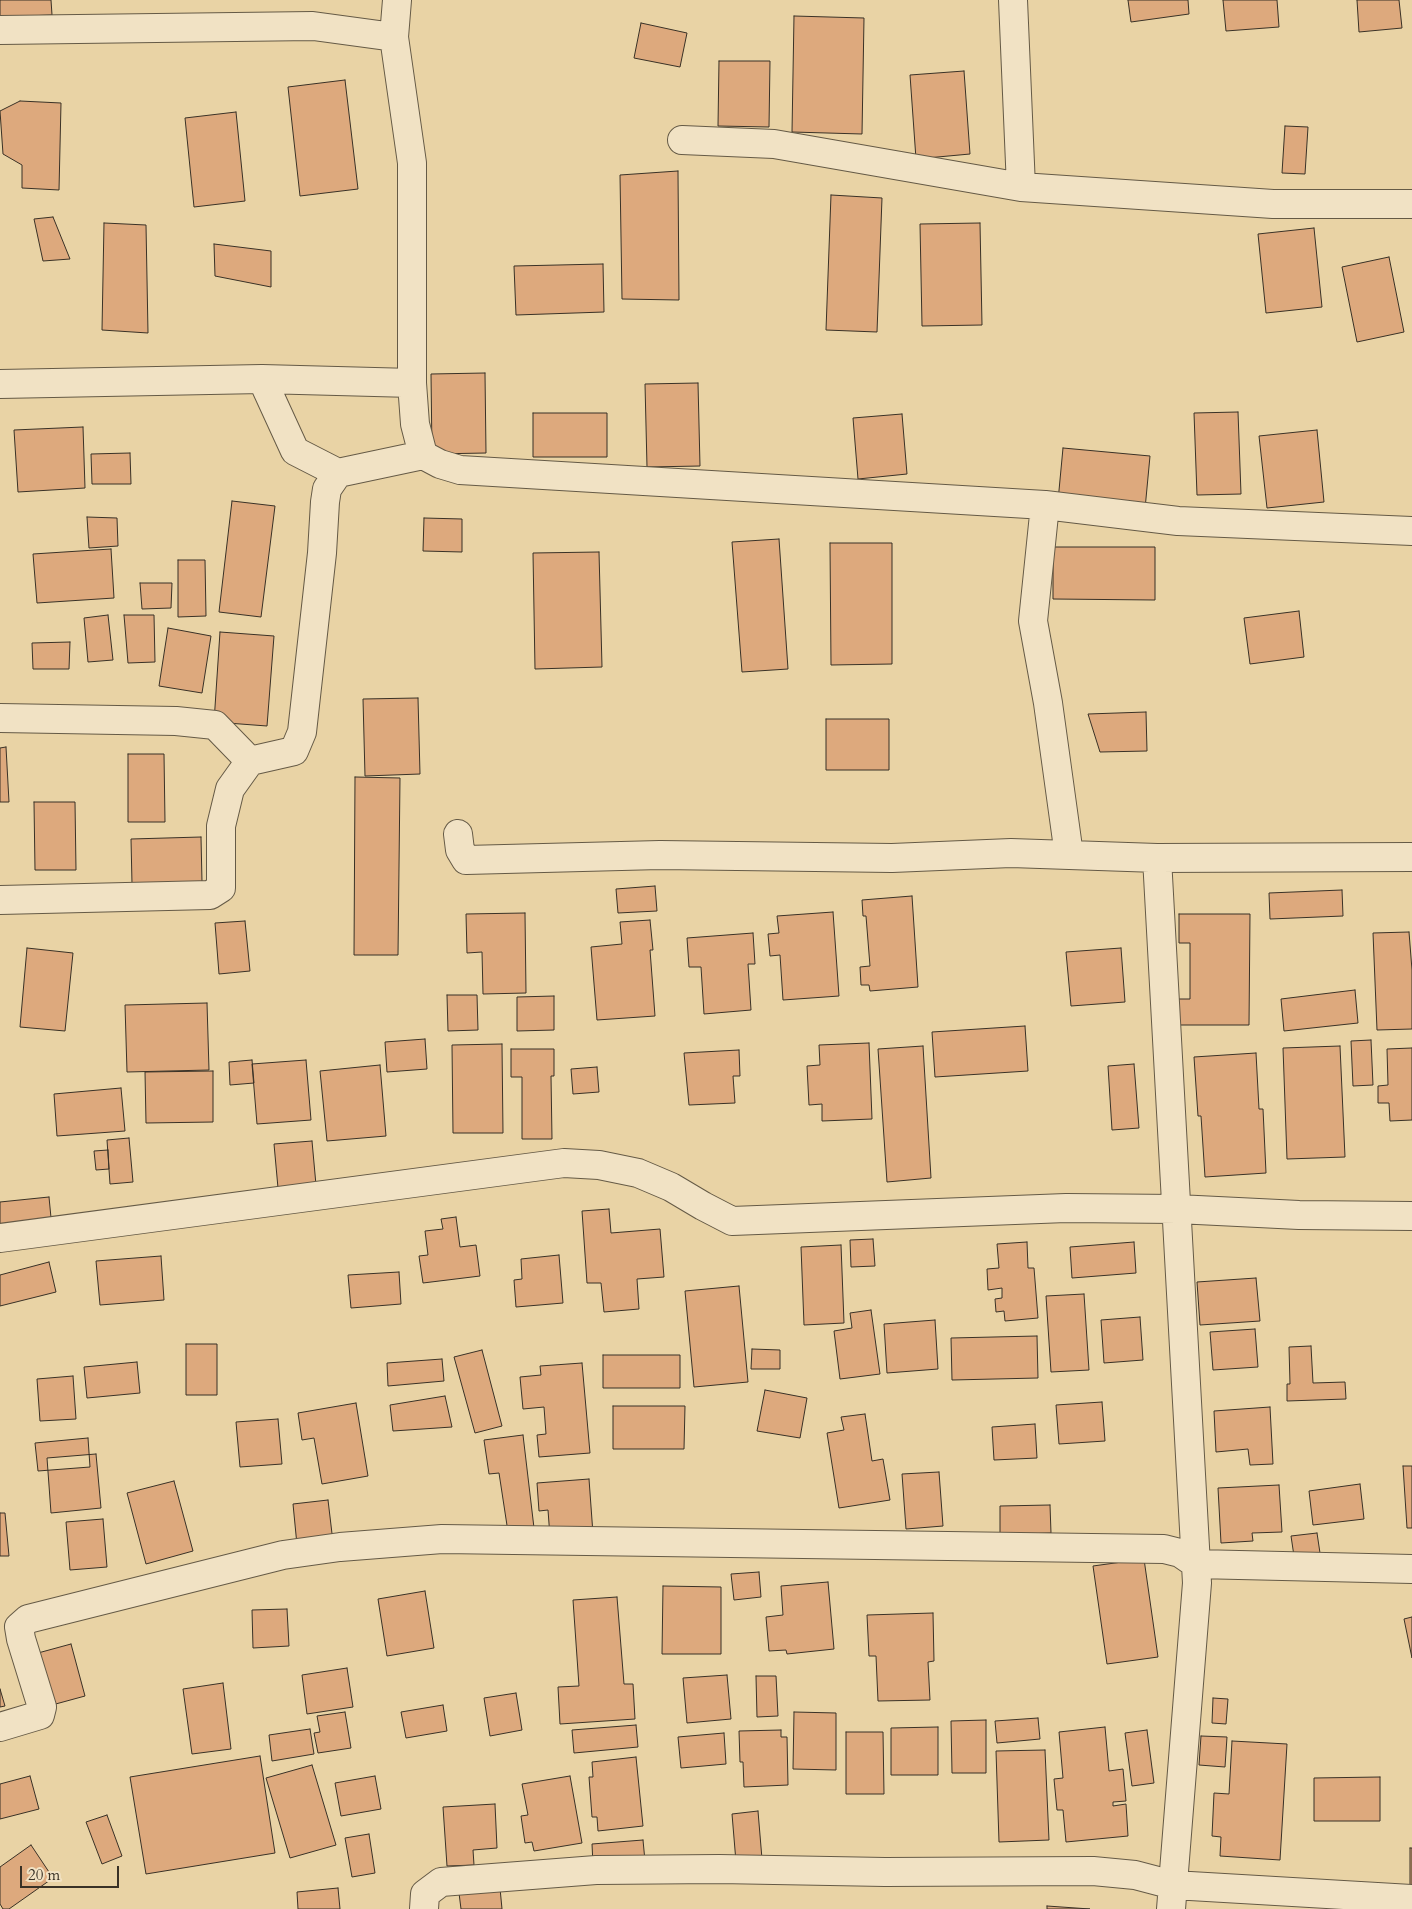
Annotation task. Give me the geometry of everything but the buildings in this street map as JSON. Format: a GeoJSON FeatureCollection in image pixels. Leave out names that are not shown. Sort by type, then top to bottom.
{"type":"FeatureCollection","features":[{"type":"Feature","properties":{"kind":"street"},"geometry":{"type":"LineString","coordinates":[[397,0],[394,37],[412,163],[412,382],[415,424],[423,455]]}},
{"type":"Feature","properties":{"kind":"street"},"geometry":{"type":"LineString","coordinates":[[1013,0],[1021,186]]}},
{"type":"Feature","properties":{"kind":"street"},"geometry":{"type":"LineString","coordinates":[[0,30],[313,26],[394,37]]}},
{"type":"Feature","properties":{"kind":"street"},"geometry":{"type":"LineString","coordinates":[[682,140],[774,144],[1021,186],[1273,204],[1412,204]]}},
{"type":"Feature","properties":{"kind":"street"},"geometry":{"type":"LineString","coordinates":[[0,384],[262,379],[412,382]]}},
{"type":"Feature","properties":{"kind":"street"},"geometry":{"type":"LineString","coordinates":[[262,379],[295,451],[338,473],[423,455],[440,464],[460,470],[1045,505],[1178,521],[1412,531]]}},
{"type":"Feature","properties":{"kind":"street"},"geometry":{"type":"LineString","coordinates":[[0,900],[210,894],[221,888],[221,826],[230,789],[250,761],[294,751],[302,732],[322,553],[325,502],[327,489],[338,473]]}},
{"type":"Feature","properties":{"kind":"street"},"geometry":{"type":"LineString","coordinates":[[1045,505],[1033,621],[1048,704],[1069,855]]}},
{"type":"Feature","properties":{"kind":"street"},"geometry":{"type":"LineString","coordinates":[[0,718],[176,721],[215,725],[250,761]]}},
{"type":"Feature","properties":{"kind":"street"},"geometry":{"type":"LineString","coordinates":[[458,834],[460,850],[466,860],[660,855],[892,858],[1011,853],[1157,858],[1412,857]]}},
{"type":"Feature","properties":{"kind":"street"},"geometry":{"type":"LineString","coordinates":[[1157,858],[1197,1583],[1172,1897]]}},
{"type":"Feature","properties":{"kind":"street"},"geometry":{"type":"LineString","coordinates":[[0,1238],[564,1163],[599,1165],[638,1173],[671,1187],[702,1206],[732,1221],[1066,1208],[1177,1209],[1299,1215],[1412,1216]]}},
{"type":"Feature","properties":{"kind":"street"},"geometry":{"type":"LineString","coordinates":[[0,1728],[40,1715],[42,1707],[18,1627],[28,1619],[283,1555],[340,1547],[442,1539],[1164,1549],[1180,1553],[1196,1564],[1412,1569]]}},
{"type":"Feature","properties":{"kind":"street"},"geometry":{"type":"LineString","coordinates":[[424,1909],[425,1894],[441,1882],[596,1870],[719,1869],[1034,1873],[1093,1871],[1135,1875],[1172,1897],[1412,1899]]}}]}
